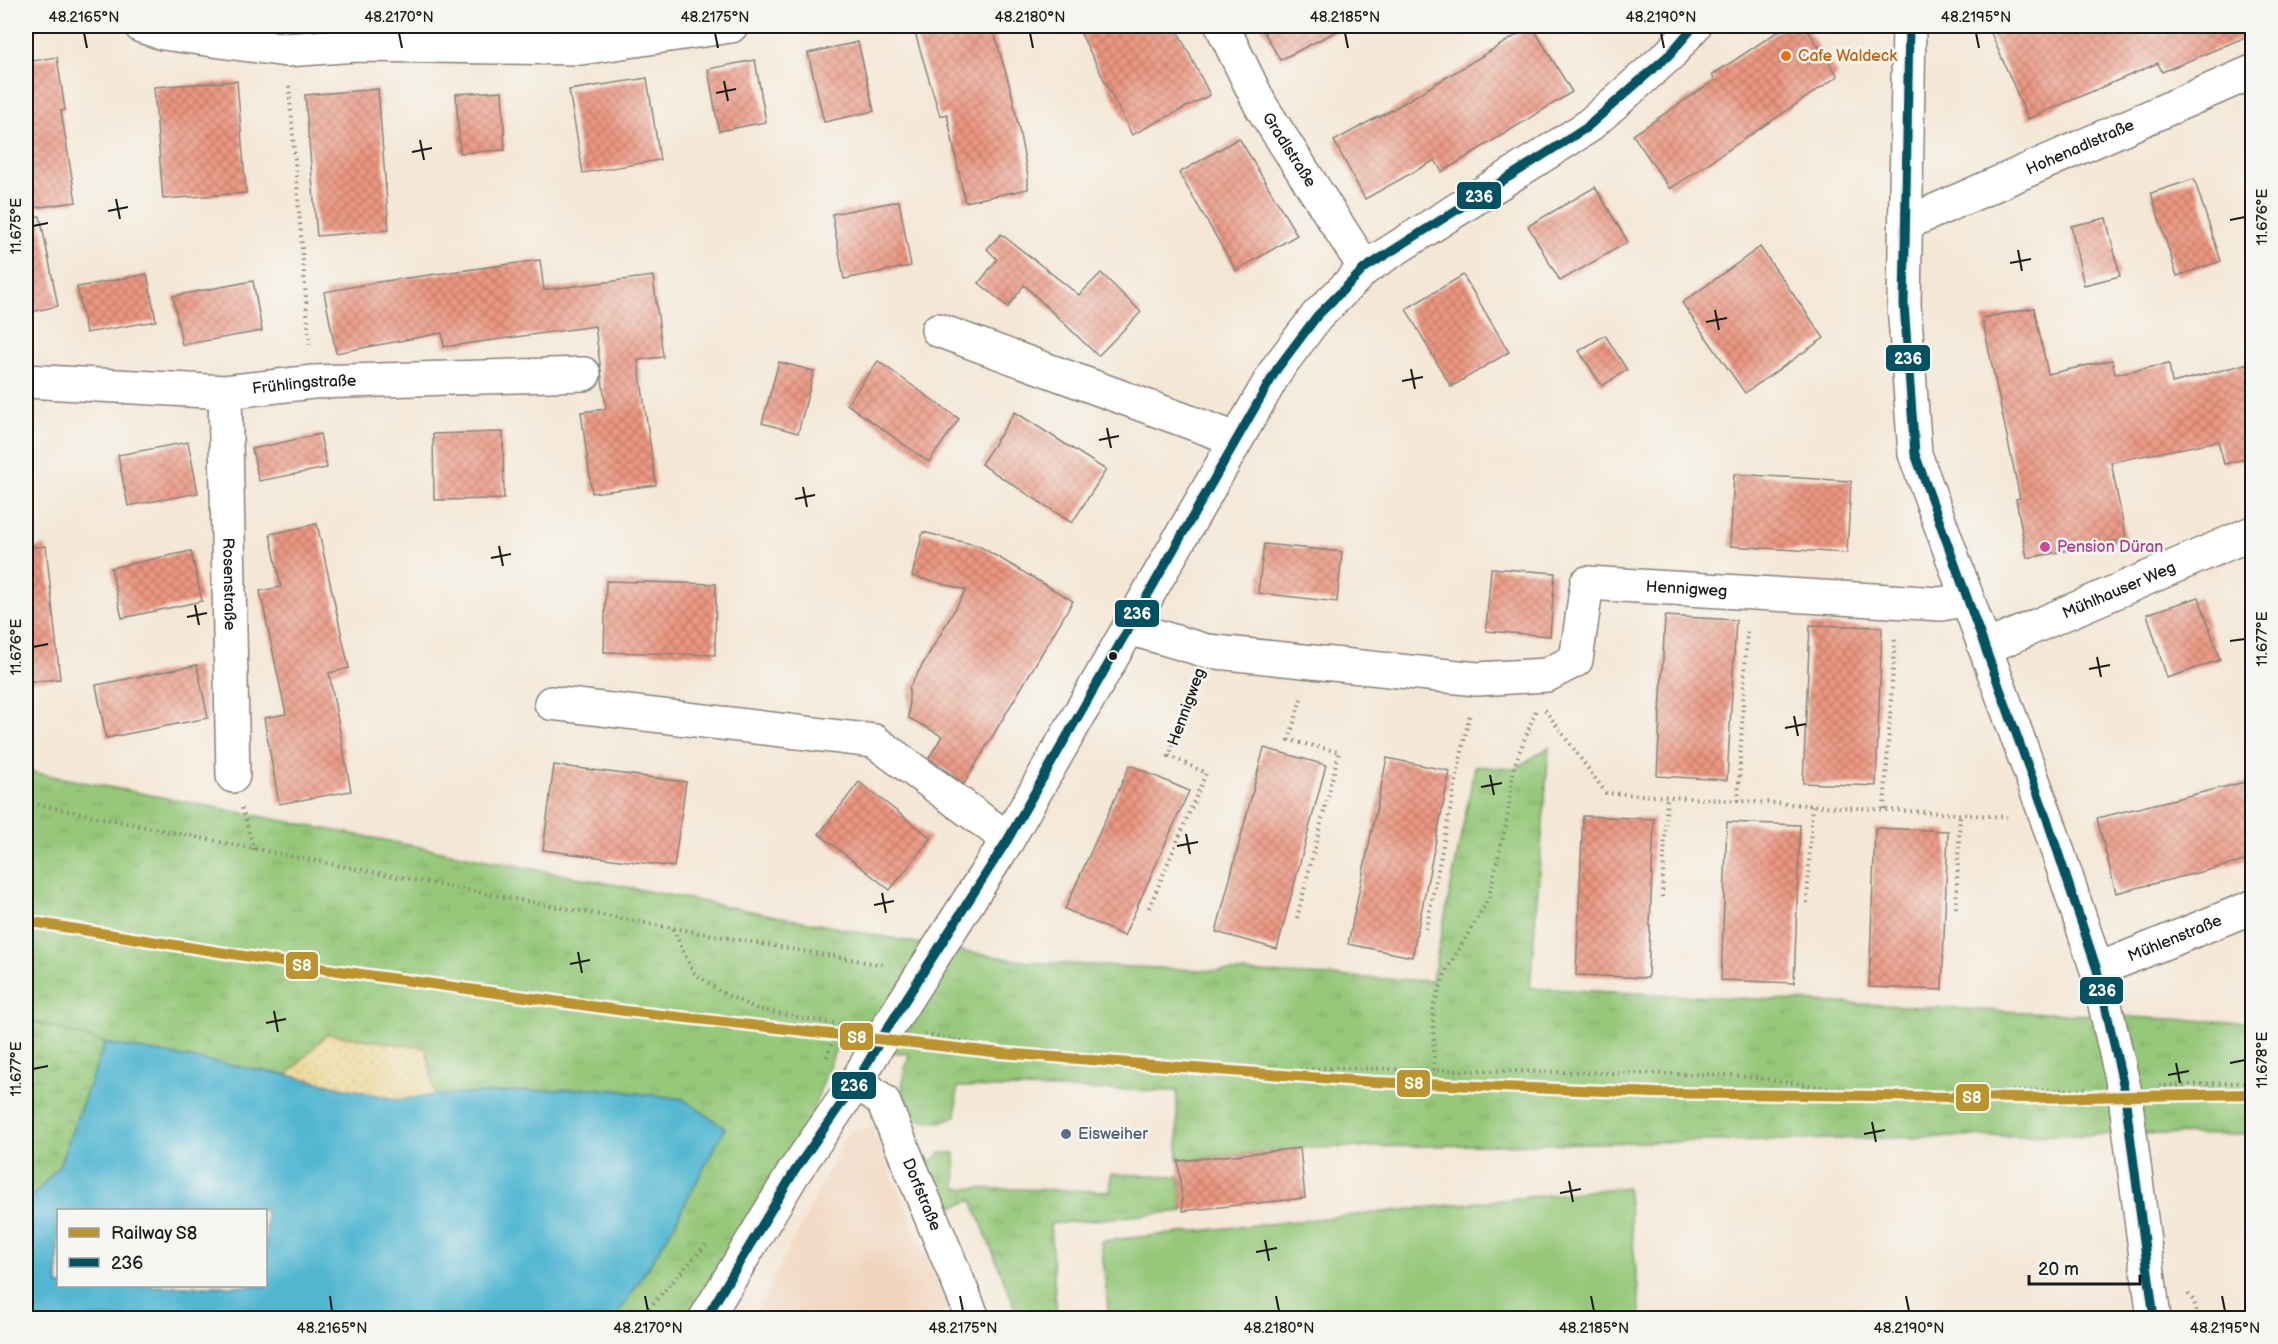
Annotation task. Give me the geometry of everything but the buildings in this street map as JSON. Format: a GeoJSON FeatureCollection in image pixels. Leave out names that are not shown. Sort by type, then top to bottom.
{"type":"FeatureCollection","features":[{"type":"Feature","properties":{"kind":"street"},"geometry":{"type":"LineString","coordinates":[[141,26],[163,33],[286,50],[357,45],[581,48],[731,26]]}},
{"type":"Feature","properties":{"kind":"street","name":"Gradlstraße"},"geometry":{"type":"LineString","coordinates":[[1222,26],[1261,106],[1365,268]]}},
{"type":"Feature","properties":{"kind":"street"},"geometry":{"type":"LineString","coordinates":[[706,1318],[794,1172],[857,1081],[887,1029],[1008,839],[1277,369],[1317,316],[1365,268],[1586,128],[1670,54],[1694,26]]}},
{"type":"Feature","properties":{"kind":"street"},"geometry":{"type":"LineString","coordinates":[[1909,26],[1904,304],[1916,454],[2047,819],[2097,970],[2124,1088],[2162,1318]]}},
{"type":"Feature","properties":{"kind":"street","name":"Hohenadlstraße"},"geometry":{"type":"LineString","coordinates":[[1906,223],[2253,72]]}},
{"type":"Feature","properties":{"kind":"street"},"geometry":{"type":"LineString","coordinates":[[938,330],[1236,439]]}},
{"type":"Feature","properties":{"kind":"street","name":"Frühlingstraße"},"geometry":{"type":"LineString","coordinates":[[26,381],[225,392],[313,382],[584,374]]}},
{"type":"Feature","properties":{"kind":"street","name":"Rosenstraße"},"geometry":{"type":"LineString","coordinates":[[225,392],[233,776]]}},
{"type":"Feature","properties":{"kind":"street","name":"Mühlhauser Weg"},"geometry":{"type":"LineString","coordinates":[[1985,648],[2253,533]]}},
{"type":"Feature","properties":{"kind":"street","name":"Hennigweg"},"geometry":{"type":"LineString","coordinates":[[1129,628],[1207,651],[1477,679],[1547,675],[1576,660],[1587,583],[1941,604],[1967,599]]}},
{"type":"Feature","properties":{"kind":"street"},"geometry":{"type":"LineString","coordinates":[[551,703],[874,741],[1008,839]]}},
{"type":"Feature","properties":{"kind":"street","name":"Mühlenstraße"},"geometry":{"type":"LineString","coordinates":[[2097,970],[2253,907]]}},
{"type":"Feature","properties":{"kind":"street","name":"Dorfstraße"},"geometry":{"type":"LineString","coordinates":[[857,1081],[883,1101],[973,1318]]}},
{"type":"Feature","properties":{"kind":"path"},"geometry":{"type":"LineString","coordinates":[[286,50],[313,382]]}},
{"type":"Feature","properties":{"kind":"path"},"geometry":{"type":"LineString","coordinates":[[1738,801],[1747,620]]}},
{"type":"Feature","properties":{"kind":"path"},"geometry":{"type":"LineString","coordinates":[[1884,809],[1896,626]]}},
{"type":"Feature","properties":{"kind":"path","name":"Hennigweg"},"geometry":{"type":"LineString","coordinates":[[1149,908],[1206,773],[1169,756],[1207,651]]}},
{"type":"Feature","properties":{"kind":"path"},"geometry":{"type":"LineString","coordinates":[[1297,918],[1339,752],[1289,741],[1311,663]]}},
{"type":"Feature","properties":{"kind":"path"},"geometry":{"type":"LineString","coordinates":[[1426,928],[1477,679]]}},
{"type":"Feature","properties":{"kind":"path"},"geometry":{"type":"LineString","coordinates":[[1434,1070],[1433,1007],[1447,969],[1488,900],[1507,820],[1514,766],[1539,702],[1606,793],[2047,819]]}},
{"type":"Feature","properties":{"kind":"path"},"geometry":{"type":"LineString","coordinates":[[233,776],[254,850]]}},
{"type":"Feature","properties":{"kind":"path"},"geometry":{"type":"LineString","coordinates":[[1662,897],[1667,797]]}},
{"type":"Feature","properties":{"kind":"path"},"geometry":{"type":"LineString","coordinates":[[26,802],[254,850],[673,929],[884,965]]}},
{"type":"Feature","properties":{"kind":"path"},"geometry":{"type":"LineString","coordinates":[[1807,903],[1812,806]]}},
{"type":"Feature","properties":{"kind":"path"},"geometry":{"type":"LineString","coordinates":[[1956,908],[1960,814]]}},
{"type":"Feature","properties":{"kind":"path"},"geometry":{"type":"LineString","coordinates":[[673,929],[693,972],[719,991],[757,1009],[829,1023],[946,1036],[1088,1065],[1205,1075],[1334,1068],[1732,1075],[1884,1095],[2253,1082]]}},
{"type":"Feature","properties":{"kind":"shaded area"},"geometry":{"type":"Polygon","coordinates":[[[872,1128],[953,1318],[754,1318],[849,1131],[872,1128]]]}},
{"type":"Feature","properties":{"kind":"green space"},"geometry":{"type":"Polygon","coordinates":[[[1549,747],[1530,988],[2252,1023],[2252,1135],[2129,1134],[1300,1148],[1178,1161],[1177,1091],[957,1087],[956,1116],[940,1122],[922,1121],[908,1105],[903,1091],[909,1054],[836,1048],[809,1120],[690,1318],[26,1318],[26,771],[937,947],[1028,962],[1432,981],[1475,766],[1515,769],[1549,747]]]}},
{"type":"Feature","properties":{"kind":"green space"},"geometry":{"type":"Polygon","coordinates":[[[26,1019],[105,1043],[59,1166],[26,1204],[26,1019]]]}},
{"type":"Feature","properties":{"kind":"green space"},"geometry":{"type":"Polygon","coordinates":[[[941,1153],[955,1153],[956,1188],[1111,1191],[1111,1174],[1179,1176],[1183,1211],[1050,1224],[1057,1318],[1019,1318],[972,1200],[942,1211],[930,1181],[929,1163],[941,1153]]]}},
{"type":"Feature","properties":{"kind":"green space"},"geometry":{"type":"Polygon","coordinates":[[[1627,1187],[1641,1318],[1109,1318],[1101,1241],[1627,1187]]]}},
{"type":"Feature","properties":{"kind":"sand"},"geometry":{"type":"Polygon","coordinates":[[[327,1034],[426,1048],[435,1095],[399,1100],[287,1075],[327,1034]]]}},
{"type":"Feature","properties":{"kind":"water"},"geometry":{"type":"Polygon","coordinates":[[[105,1043],[287,1075],[399,1100],[435,1095],[597,1088],[683,1099],[725,1128],[668,1236],[616,1318],[26,1318],[26,1204],[59,1166],[105,1043]]]}},
{"type":"Feature","properties":{"kind":"rail line","name":"S8"},"geometry":{"type":"LineString","coordinates":[[26,921],[325,969],[625,1011],[1002,1053],[1373,1082],[1656,1093],[2024,1098],[2252,1094]]}},
{"type":"Feature","properties":{"kind":"transit line","name":"236"},"geometry":{"type":"LineString","coordinates":[[706,1318],[794,1172],[857,1081],[887,1029],[1008,839],[1277,369],[1317,316],[1365,268],[1586,128],[1670,54],[1694,26]]}},
{"type":"Feature","properties":{"kind":"transit line","name":"236"},"geometry":{"type":"LineString","coordinates":[[1909,26],[1904,304],[1915,454],[2047,819],[2097,970],[2124,1088],[2154,1318]]}},
{"type":"Feature","properties":{"kind":"place","name":"Cafe Waldeck"},"geometry":{"type":"Point","coordinates":[1786,56]}},
{"type":"Feature","properties":{"kind":"place","name":"Pension Düran"},"geometry":{"type":"Point","coordinates":[2045,547]}},
{"type":"Feature","properties":{"kind":"place","name":"Eisweiher"},"geometry":{"type":"Point","coordinates":[1066,1134]}}]}
